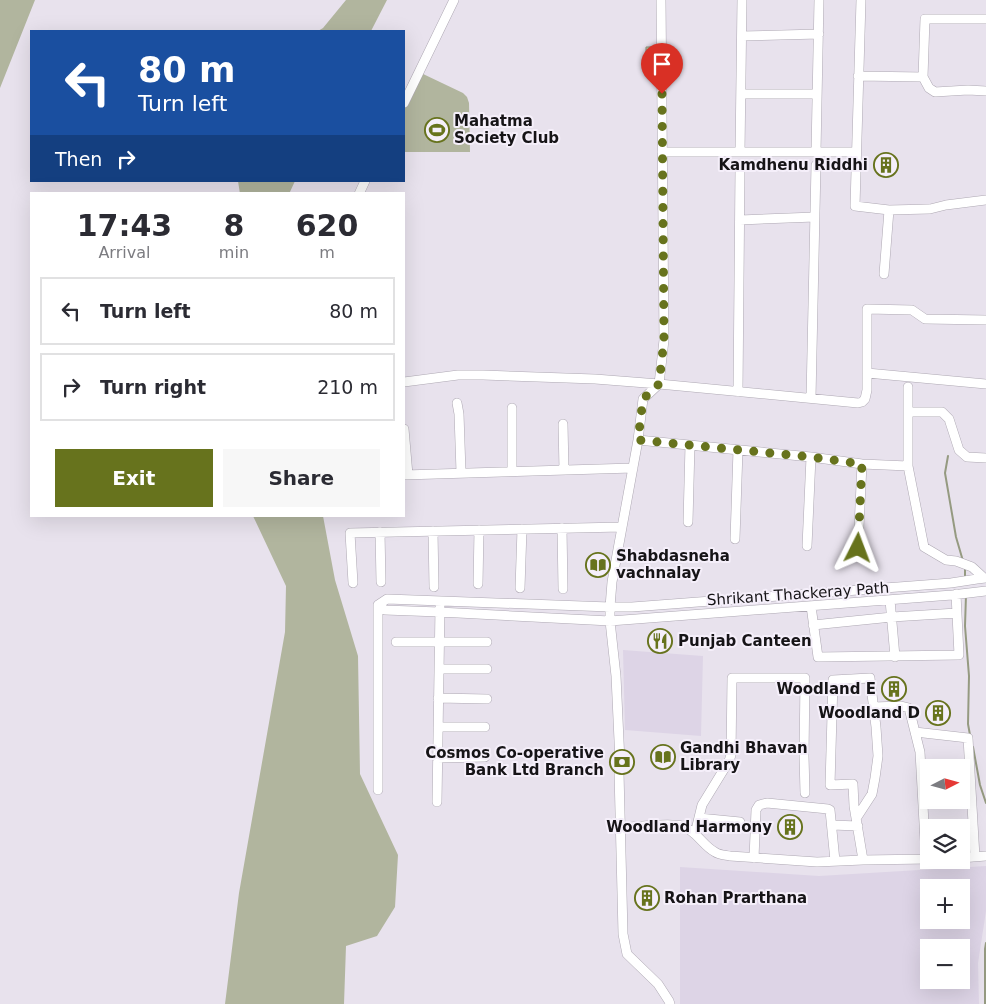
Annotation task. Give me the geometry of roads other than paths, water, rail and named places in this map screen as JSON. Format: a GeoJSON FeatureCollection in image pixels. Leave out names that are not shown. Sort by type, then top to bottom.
{"type":"FeatureCollection","features":[{"type":"Feature","properties":{"kind":"street"},"geometry":{"type":"LineString","coordinates":[[405,101],[454,0]]}},
{"type":"Feature","properties":{"kind":"street"},"geometry":{"type":"LineString","coordinates":[[661,0],[664,340],[659,384],[643,399],[638,440],[612,582],[610,621],[616,676],[620,762],[618,772],[623,934],[627,954],[658,984],[670,1004]]}},
{"type":"Feature","properties":{"kind":"street"},"geometry":{"type":"LineString","coordinates":[[740,152],[742,0]]}},
{"type":"Feature","properties":{"kind":"street"},"geometry":{"type":"LineString","coordinates":[[816,152],[819,0]]}},
{"type":"Feature","properties":{"kind":"street"},"geometry":{"type":"LineString","coordinates":[[861,0],[855,206],[890,210],[930,209],[986,200]]}},
{"type":"Feature","properties":{"kind":"street"},"geometry":{"type":"LineString","coordinates":[[986,19],[925,19],[923,77],[929,88],[935,92],[986,91]]}},
{"type":"Feature","properties":{"kind":"street"},"geometry":{"type":"LineString","coordinates":[[742,36],[819,34]]}},
{"type":"Feature","properties":{"kind":"street"},"geometry":{"type":"LineString","coordinates":[[858,76],[923,77]]}},
{"type":"Feature","properties":{"kind":"street"},"geometry":{"type":"LineString","coordinates":[[741,94],[818,94]]}},
{"type":"Feature","properties":{"kind":"street"},"geometry":{"type":"LineString","coordinates":[[662,152],[856,152]]}},
{"type":"Feature","properties":{"kind":"street"},"geometry":{"type":"LineString","coordinates":[[812,398],[816,165]]}},
{"type":"Feature","properties":{"kind":"street"},"geometry":{"type":"LineString","coordinates":[[738,392],[740,169]]}},
{"type":"Feature","properties":{"kind":"street"},"geometry":{"type":"LineString","coordinates":[[884,274],[890,210]]}},
{"type":"Feature","properties":{"kind":"street"},"geometry":{"type":"LineString","coordinates":[[740,220],[815,217]]}},
{"type":"Feature","properties":{"kind":"street"},"geometry":{"type":"LineString","coordinates":[[405,382],[458,375],[595,379],[858,403],[865,399],[866,308],[912,310],[926,319],[986,320]]}},
{"type":"Feature","properties":{"kind":"street"},"geometry":{"type":"LineString","coordinates":[[866,373],[986,384]]}},
{"type":"Feature","properties":{"kind":"street"},"geometry":{"type":"LineString","coordinates":[[908,387],[908,466],[924,547],[946,560],[956,561],[972,567],[982,578]]}},
{"type":"Feature","properties":{"kind":"street"},"geometry":{"type":"LineString","coordinates":[[457,402],[461,472]]}},
{"type":"Feature","properties":{"kind":"street"},"geometry":{"type":"LineString","coordinates":[[512,408],[512,471]]}},
{"type":"Feature","properties":{"kind":"street"},"geometry":{"type":"LineString","coordinates":[[908,412],[942,412],[949,419],[959,450],[967,457],[986,458]]}},
{"type":"Feature","properties":{"kind":"street"},"geometry":{"type":"LineString","coordinates":[[563,424],[564,470]]}},
{"type":"Feature","properties":{"kind":"street"},"geometry":{"type":"LineString","coordinates":[[638,440],[811,457],[862,464],[908,466]]}},
{"type":"Feature","properties":{"kind":"street"},"geometry":{"type":"LineString","coordinates":[[688,522],[690,445]]}},
{"type":"Feature","properties":{"kind":"street"},"geometry":{"type":"LineString","coordinates":[[735,539],[738,450]]}},
{"type":"Feature","properties":{"kind":"street"},"geometry":{"type":"LineString","coordinates":[[405,452],[406,475],[633,468]]}},
{"type":"Feature","properties":{"kind":"street"},"geometry":{"type":"LineString","coordinates":[[807,546],[811,457]]}},
{"type":"Feature","properties":{"kind":"street"},"geometry":{"type":"LineString","coordinates":[[858,548],[862,464]]}},
{"type":"Feature","properties":{"kind":"street"},"geometry":{"type":"LineString","coordinates":[[353,583],[350,533],[622,527]]}},
{"type":"Feature","properties":{"kind":"street"},"geometry":{"type":"LineString","coordinates":[[562,528],[563,590]]}},
{"type":"Feature","properties":{"kind":"street"},"geometry":{"type":"LineString","coordinates":[[520,588],[522,529]]}},
{"type":"Feature","properties":{"kind":"street"},"geometry":{"type":"LineString","coordinates":[[478,530],[478,584]]}},
{"type":"Feature","properties":{"kind":"street"},"geometry":{"type":"LineString","coordinates":[[433,531],[434,587]]}},
{"type":"Feature","properties":{"kind":"street"},"geometry":{"type":"LineString","coordinates":[[380,532],[381,582]]}},
{"type":"Feature","properties":{"kind":"street","name":"Shrikant Thackeray Path"},"geometry":{"type":"LineString","coordinates":[[982,578],[632,607],[387,599],[378,605],[385,610],[610,621],[890,600],[982,591]]}},
{"type":"Feature","properties":{"kind":"street"},"geometry":{"type":"LineString","coordinates":[[811,606],[818,657],[959,655],[958,594]]}},
{"type":"Feature","properties":{"kind":"street"},"geometry":{"type":"LineString","coordinates":[[890,600],[895,657]]}},
{"type":"Feature","properties":{"kind":"street"},"geometry":{"type":"LineString","coordinates":[[437,802],[440,601]]}},
{"type":"Feature","properties":{"kind":"street"},"geometry":{"type":"LineString","coordinates":[[378,605],[378,790]]}},
{"type":"Feature","properties":{"kind":"street"},"geometry":{"type":"LineString","coordinates":[[548,605],[549,618]]}},
{"type":"Feature","properties":{"kind":"street"},"geometry":{"type":"LineString","coordinates":[[813,625],[957,613]]}},
{"type":"Feature","properties":{"kind":"street"},"geometry":{"type":"LineString","coordinates":[[396,642],[487,642]]}},
{"type":"Feature","properties":{"kind":"street"},"geometry":{"type":"LineString","coordinates":[[438,669],[487,669]]}},
{"type":"Feature","properties":{"kind":"street"},"geometry":{"type":"LineString","coordinates":[[695,834],[702,806],[729,762],[731,755],[732,678],[805,678],[805,793]]}},
{"type":"Feature","properties":{"kind":"street"},"geometry":{"type":"LineString","coordinates":[[857,822],[872,794],[878,756],[870,678],[833,680],[830,785],[853,784],[854,806],[863,860]]}},
{"type":"Feature","properties":{"kind":"street"},"geometry":{"type":"LineString","coordinates":[[438,698],[486,699]]}},
{"type":"Feature","properties":{"kind":"street"},"geometry":{"type":"LineString","coordinates":[[873,707],[901,706],[909,708],[920,752],[924,819]]}},
{"type":"Feature","properties":{"kind":"street"},"geometry":{"type":"LineString","coordinates":[[438,727],[485,727]]}},
{"type":"Feature","properties":{"kind":"street"},"geometry":{"type":"LineString","coordinates":[[915,732],[968,738],[975,857]]}},
{"type":"Feature","properties":{"kind":"street"},"geometry":{"type":"LineString","coordinates":[[438,758],[485,757]]}},
{"type":"Feature","properties":{"kind":"street"},"geometry":{"type":"LineString","coordinates":[[754,858],[756,810],[759,805],[767,804],[830,810],[835,861]]}},
{"type":"Feature","properties":{"kind":"street"},"geometry":{"type":"LineString","coordinates":[[699,818],[740,822]]}},
{"type":"Feature","properties":{"kind":"street"},"geometry":{"type":"LineString","coordinates":[[832,825],[857,822]]}},
{"type":"Feature","properties":{"kind":"street"},"geometry":{"type":"LineString","coordinates":[[620,828],[683,826],[716,853],[730,856],[817,862],[920,859]]}},
{"type":"Feature","properties":{"kind":"street"},"geometry":{"type":"LineString","coordinates":[[970,857],[986,856]]}},
{"type":"Feature","properties":{"kind":"waterway"},"geometry":{"type":"LineString","coordinates":[[948,456],[945,473],[956,537],[963,561]]}},
{"type":"Feature","properties":{"kind":"waterway"},"geometry":{"type":"LineString","coordinates":[[965,568],[965,578]]}},
{"type":"Feature","properties":{"kind":"waterway"},"geometry":{"type":"LineString","coordinates":[[966,595],[965,626],[969,676],[968,724],[970,735]]}},
{"type":"Feature","properties":{"kind":"waterway"},"geometry":{"type":"LineString","coordinates":[[973,747],[980,785],[986,803]]}},
{"type":"Feature","properties":{"kind":"waterway"},"geometry":{"type":"LineString","coordinates":[[985,1004],[986,943]]}},
{"type":"Feature","properties":{"kind":"place","name":"Mahatma Society Club"},"geometry":{"type":"Point","coordinates":[437,130]}},
{"type":"Feature","properties":{"kind":"place","name":"Kamdhenu Riddhi"},"geometry":{"type":"Point","coordinates":[886,165]}},
{"type":"Feature","properties":{"kind":"place","name":"Shabdasneha vachnalay"},"geometry":{"type":"Point","coordinates":[598,565]}},
{"type":"Feature","properties":{"kind":"place","name":"Punjab Canteen"},"geometry":{"type":"Point","coordinates":[660,641]}},
{"type":"Feature","properties":{"kind":"place","name":"Woodland E"},"geometry":{"type":"Point","coordinates":[894,689]}},
{"type":"Feature","properties":{"kind":"place","name":"Woodland D"},"geometry":{"type":"Point","coordinates":[938,713]}},
{"type":"Feature","properties":{"kind":"place","name":"Gandhi Bhavan Library"},"geometry":{"type":"Point","coordinates":[663,757]}},
{"type":"Feature","properties":{"kind":"place","name":"Cosmos Co-operative Bank Ltd Branch"},"geometry":{"type":"Point","coordinates":[622,762]}},
{"type":"Feature","properties":{"kind":"place","name":"Woodland Harmony"},"geometry":{"type":"Point","coordinates":[790,827]}},
{"type":"Feature","properties":{"kind":"place","name":"Rohan Prarthana"},"geometry":{"type":"Point","coordinates":[647,898]}}]}
